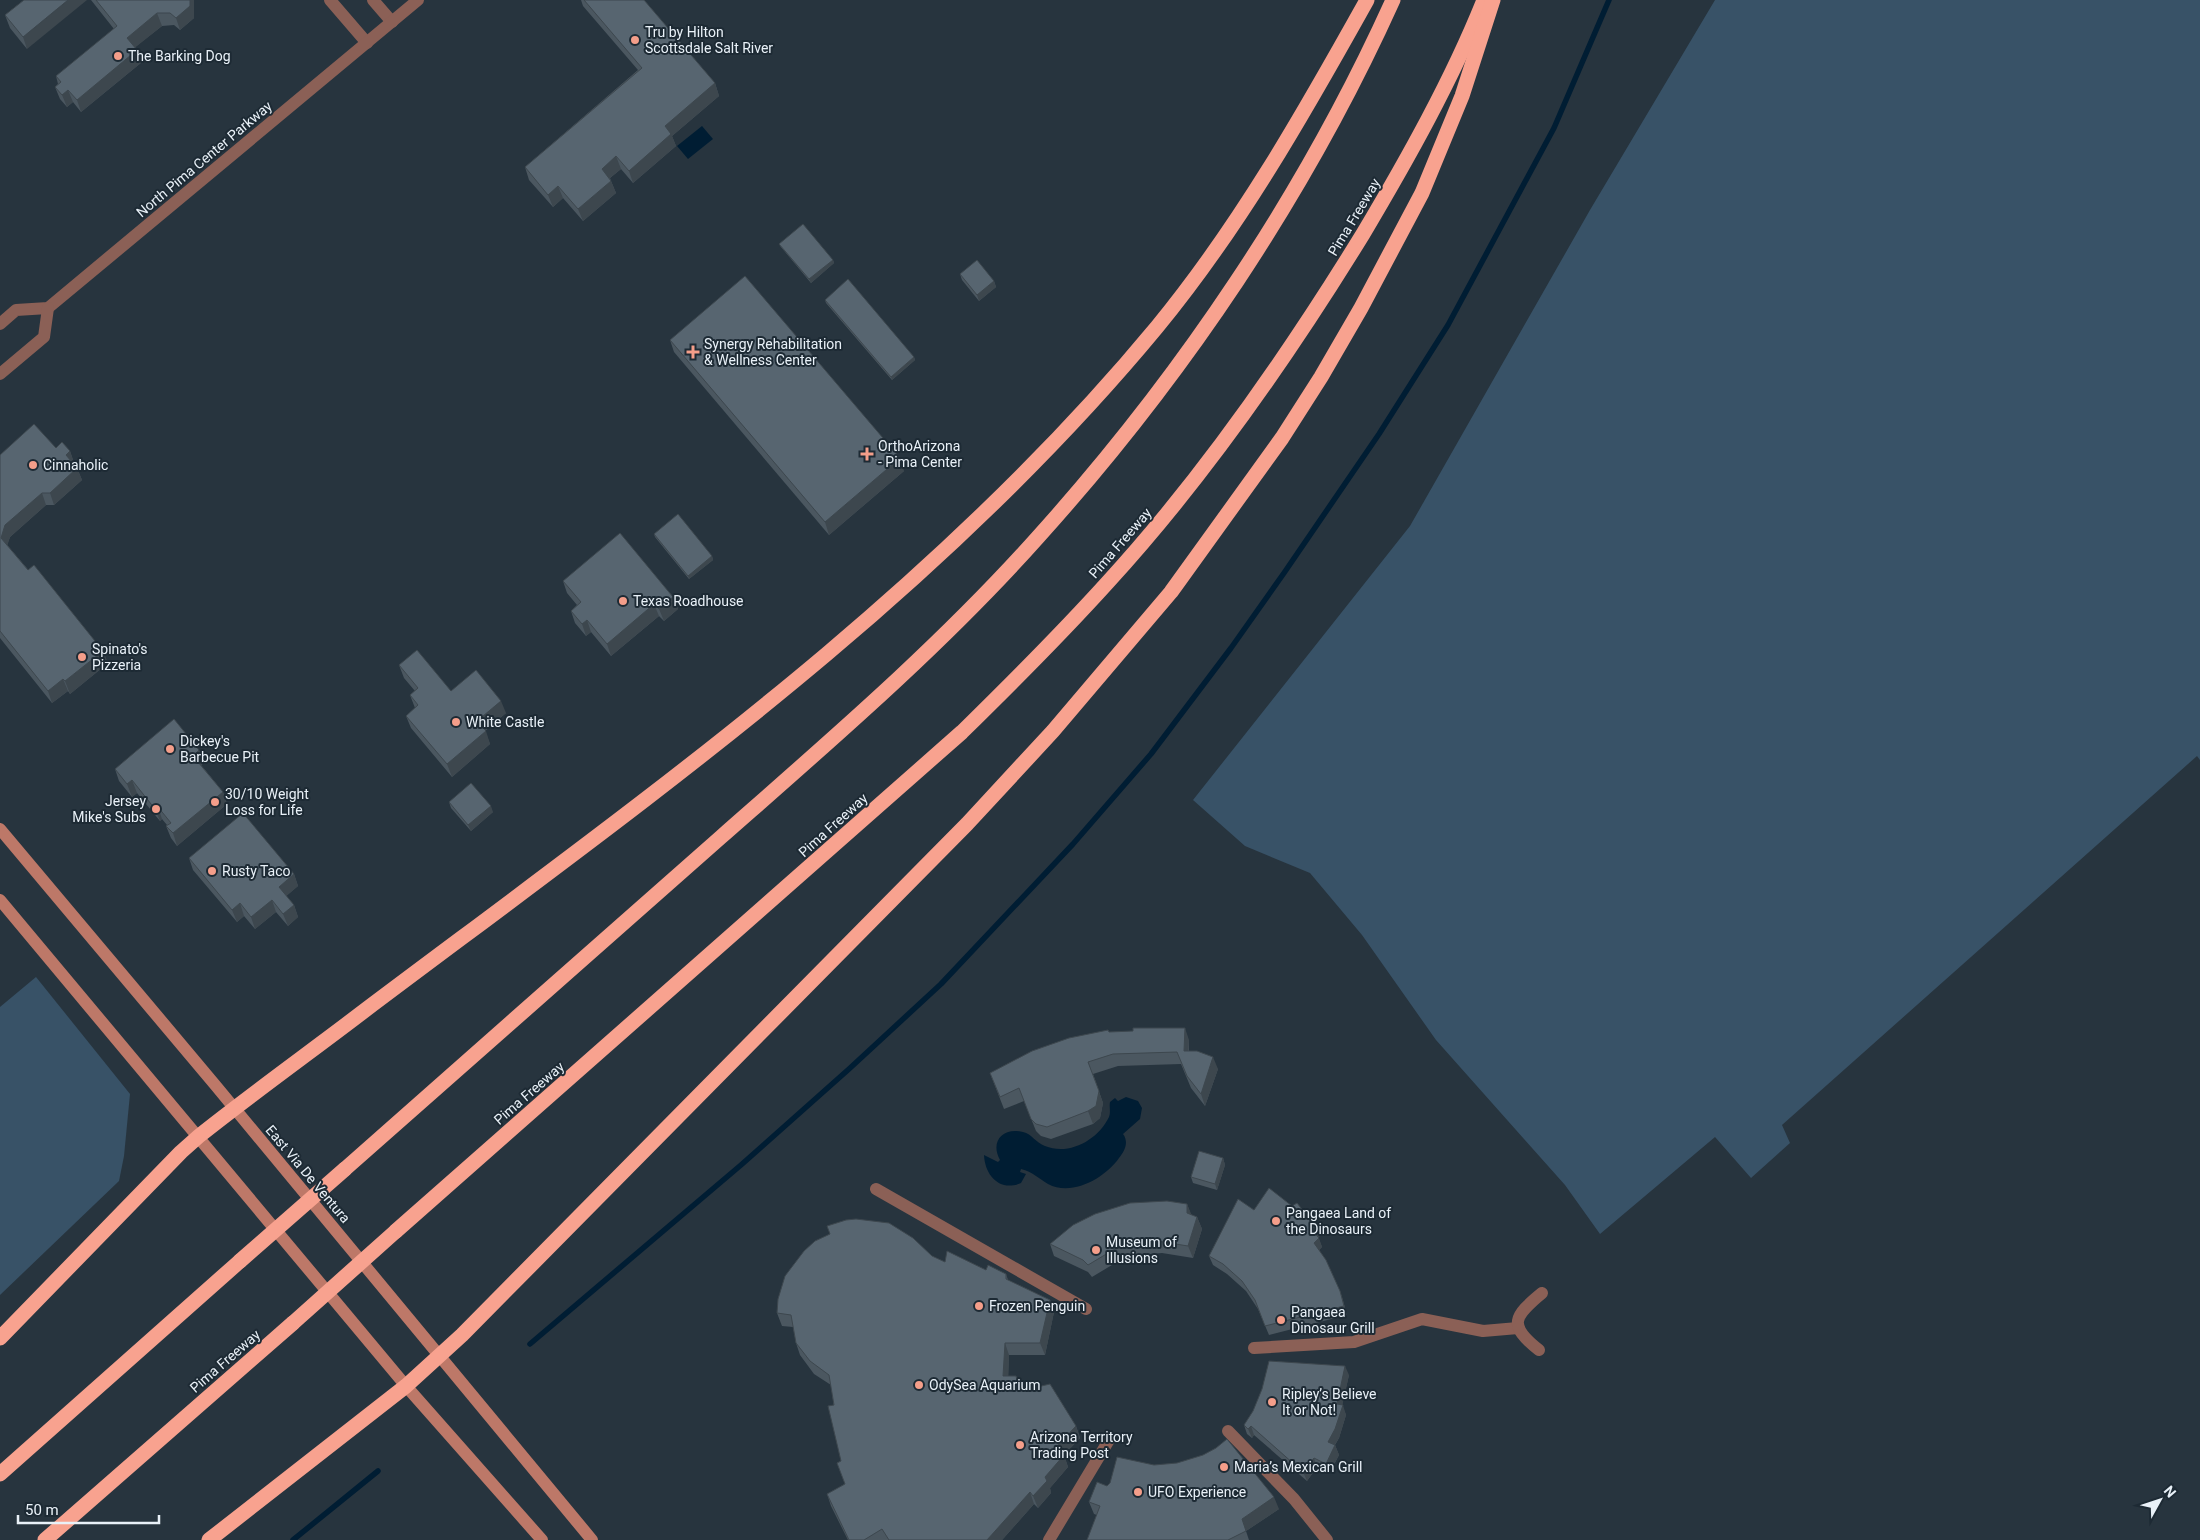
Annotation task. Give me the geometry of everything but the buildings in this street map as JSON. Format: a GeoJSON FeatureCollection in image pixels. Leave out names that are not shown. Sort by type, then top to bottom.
{"type":"FeatureCollection","features":[{"type":"Feature","properties":{"kind":"highway"},"geometry":{"type":"LineString","coordinates":[[0,1338],[181,1152],[199,1136],[757,713],[852,634],[986,511],[1051,446],[1126,363],[1189,284],[1243,210],[1275,160],[1367,0]]}},
{"type":"Feature","properties":{"kind":"highway"},"geometry":{"type":"LineString","coordinates":[[0,1474],[762,801],[888,687],[979,599],[1037,538],[1108,456],[1170,376],[1266,234],[1328,132],[1393,0]]}},
{"type":"Feature","properties":{"kind":"highway","name":"Pima Freeway"},"geometry":{"type":"LineString","coordinates":[[45,1540],[962,732],[1035,660],[1109,581],[1161,520],[1224,440],[1286,355],[1382,202],[1426,121],[1484,0]]}},
{"type":"Feature","properties":{"kind":"highway"},"geometry":{"type":"LineString","coordinates":[[209,1540],[406,1386],[440,1356],[967,824],[1053,731],[1171,592],[1282,438],[1361,308],[1422,193],[1462,96],[1493,0]]}},
{"type":"Feature","properties":{"kind":"main road","name":"East Via De Ventura"},"geometry":{"type":"LineString","coordinates":[[0,829],[592,1540]]}},
{"type":"Feature","properties":{"kind":"main road"},"geometry":{"type":"LineString","coordinates":[[0,900],[406,1386],[542,1540]]}},
{"type":"Feature","properties":{"kind":"street"},"geometry":{"type":"LineString","coordinates":[[330,0],[367,43]]}},
{"type":"Feature","properties":{"kind":"street"},"geometry":{"type":"LineString","coordinates":[[373,0],[392,22]]}},
{"type":"Feature","properties":{"kind":"street","name":"North Pima Center Parkway"},"geometry":{"type":"LineString","coordinates":[[48,308],[418,0]]}},
{"type":"Feature","properties":{"kind":"street"},"geometry":{"type":"LineString","coordinates":[[0,324],[16,310],[48,308],[44,337],[0,374]]}},
{"type":"Feature","properties":{"kind":"street"},"geometry":{"type":"LineString","coordinates":[[876,1189],[1086,1309]]}},
{"type":"Feature","properties":{"kind":"street"},"geometry":{"type":"LineString","coordinates":[[1539,1350],[1526,1340],[1518,1328],[1518,1317],[1523,1308],[1542,1293]]}},
{"type":"Feature","properties":{"kind":"street"},"geometry":{"type":"LineString","coordinates":[[1254,1348],[1354,1342],[1422,1319],[1483,1331],[1518,1328]]}},
{"type":"Feature","properties":{"kind":"street"},"geometry":{"type":"LineString","coordinates":[[1228,1431],[1294,1499],[1327,1540]]}},
{"type":"Feature","properties":{"kind":"street"},"geometry":{"type":"LineString","coordinates":[[1049,1540],[1109,1440]]}},
{"type":"Feature","properties":{"kind":"shaded area"},"geometry":{"type":"Polygon","coordinates":[[[1715,0],[2200,0],[2200,760],[2197,756],[1782,1125],[1790,1143],[1751,1178],[1715,1137],[1600,1234],[1565,1185],[1436,1040],[1362,935],[1310,873],[1245,846],[1193,800],[1410,526],[1590,210],[1715,0]]]}},
{"type":"Feature","properties":{"kind":"shaded area"},"geometry":{"type":"Polygon","coordinates":[[[702,126],[713,139],[688,159],[677,146],[702,126]]]}},
{"type":"Feature","properties":{"kind":"shaded area"},"geometry":{"type":"Polygon","coordinates":[[[36,977],[130,1094],[124,1156],[119,1181],[0,1295],[0,1007],[36,977]]]}},
{"type":"Feature","properties":{"kind":"shaded area"},"geometry":{"type":"Polygon","coordinates":[[[1126,1097],[1138,1101],[1142,1108],[1140,1119],[1123,1134],[1126,1143],[1121,1155],[1113,1165],[1097,1178],[1077,1187],[1057,1187],[1021,1169],[1020,1172],[1026,1174],[1021,1183],[1006,1185],[1000,1184],[987,1170],[984,1155],[998,1162],[1000,1160],[996,1147],[1000,1137],[1004,1134],[1016,1131],[1023,1132],[1039,1143],[1054,1149],[1073,1147],[1082,1144],[1098,1133],[1110,1115],[1110,1102],[1115,1098],[1118,1101],[1126,1097]]]}},
{"type":"Feature","properties":{"kind":"waterway"},"geometry":{"type":"LineString","coordinates":[[530,1344],[741,1165],[941,984],[1073,844],[1151,754],[1231,648],[1284,573],[1379,434],[1448,325],[1554,128],[1609,0]]}},
{"type":"Feature","properties":{"kind":"waterway"},"geometry":{"type":"LineString","coordinates":[[293,1540],[378,1471]]}},
{"type":"Feature","properties":{"kind":"place","name":"Tru by Hilton Scottsdale Salt River"},"geometry":{"type":"Point","coordinates":[635,40]}},
{"type":"Feature","properties":{"kind":"place","name":"The Barking Dog"},"geometry":{"type":"Point","coordinates":[118,56]}},
{"type":"Feature","properties":{"kind":"place","name":"Synergy Rehabilitation & Wellness Center"},"geometry":{"type":"Point","coordinates":[693,352]}},
{"type":"Feature","properties":{"kind":"place","name":"OrthoArizona - Pima Center"},"geometry":{"type":"Point","coordinates":[867,454]}},
{"type":"Feature","properties":{"kind":"place","name":"Cinnaholic"},"geometry":{"type":"Point","coordinates":[33,465]}},
{"type":"Feature","properties":{"kind":"place","name":"Texas Roadhouse"},"geometry":{"type":"Point","coordinates":[623,601]}},
{"type":"Feature","properties":{"kind":"place","name":"Spinato's Pizzeria"},"geometry":{"type":"Point","coordinates":[82,657]}},
{"type":"Feature","properties":{"kind":"place","name":"White Castle"},"geometry":{"type":"Point","coordinates":[456,722]}},
{"type":"Feature","properties":{"kind":"place","name":"Dickey's Barbecue Pit"},"geometry":{"type":"Point","coordinates":[170,749]}},
{"type":"Feature","properties":{"kind":"place","name":"30/10 Weight Loss for Life"},"geometry":{"type":"Point","coordinates":[215,802]}},
{"type":"Feature","properties":{"kind":"place","name":"Jersey Mike's Subs"},"geometry":{"type":"Point","coordinates":[156,809]}},
{"type":"Feature","properties":{"kind":"place","name":"Rusty Taco"},"geometry":{"type":"Point","coordinates":[212,871]}},
{"type":"Feature","properties":{"kind":"place","name":"Pangaea Land of the Dinosaurs"},"geometry":{"type":"Point","coordinates":[1276,1221]}},
{"type":"Feature","properties":{"kind":"place","name":"Museum of Illusions"},"geometry":{"type":"Point","coordinates":[1096,1250]}},
{"type":"Feature","properties":{"kind":"place","name":"Frozen Penguin"},"geometry":{"type":"Point","coordinates":[979,1306]}},
{"type":"Feature","properties":{"kind":"place","name":"Pangaea Dinosaur Grill"},"geometry":{"type":"Point","coordinates":[1281,1320]}},
{"type":"Feature","properties":{"kind":"place","name":"OdySea Aquarium"},"geometry":{"type":"Point","coordinates":[919,1385]}},
{"type":"Feature","properties":{"kind":"place","name":"Ripley’s Believe It or Not!"},"geometry":{"type":"Point","coordinates":[1272,1402]}},
{"type":"Feature","properties":{"kind":"place","name":"Arizona Territory Trading Post"},"geometry":{"type":"Point","coordinates":[1020,1445]}},
{"type":"Feature","properties":{"kind":"place","name":"Maria’s Mexican Grill"},"geometry":{"type":"Point","coordinates":[1224,1467]}},
{"type":"Feature","properties":{"kind":"place","name":"UFO Experience"},"geometry":{"type":"Point","coordinates":[1138,1492]}}]}
